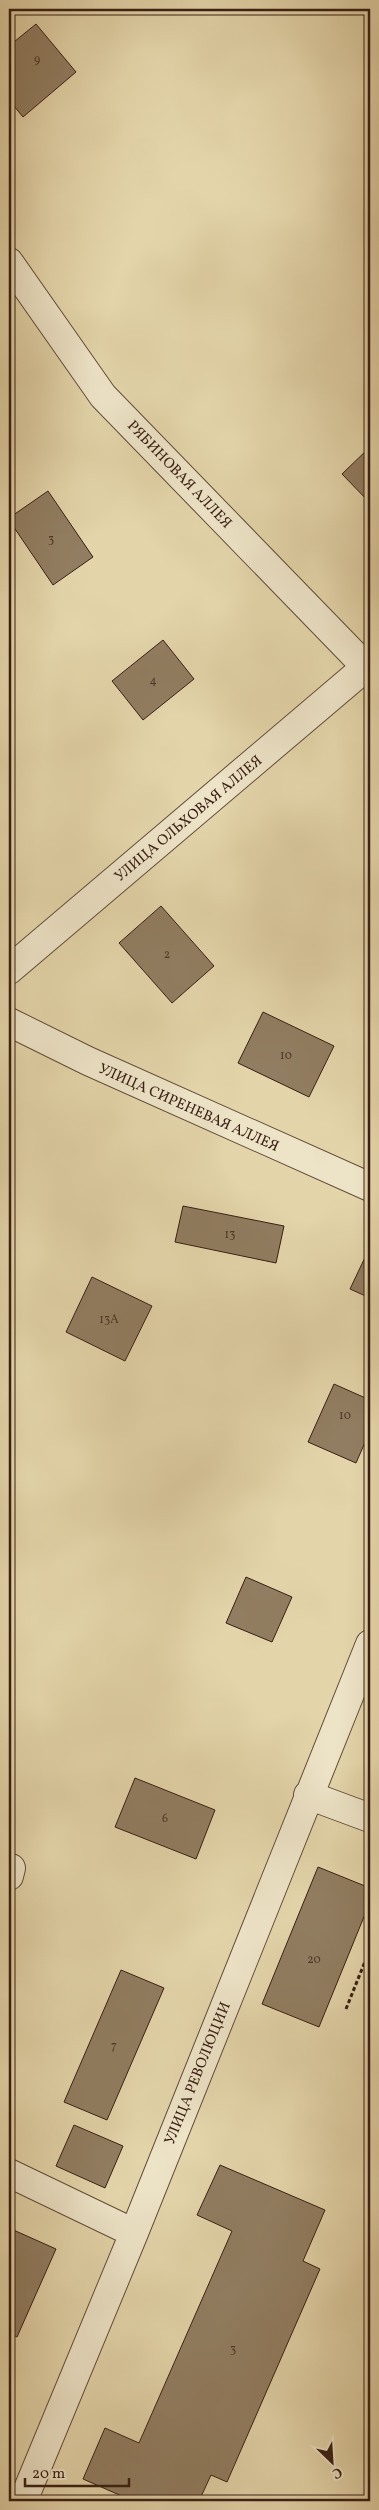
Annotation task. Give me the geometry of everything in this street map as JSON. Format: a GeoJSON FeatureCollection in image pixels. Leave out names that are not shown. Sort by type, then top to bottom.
{"type":"FeatureCollection","features":[{"type":"Feature","properties":{"kind":"street","name":"РЯБИНОВАЯ АЛЛЕЯ"},"geometry":{"type":"LineString","coordinates":[[9,262],[103,396],[368,669]]}},
{"type":"Feature","properties":{"kind":"street","name":"УЛИЦА ОЛЬХОВАЯ АЛЛЕЯ"},"geometry":{"type":"LineString","coordinates":[[9,970],[368,669]]}},
{"type":"Feature","properties":{"kind":"street","name":"УЛИЦА СИРЕНЕВАЯ АЛЛЕЯ"},"geometry":{"type":"LineString","coordinates":[[9,1022],[88,1062],[370,1187]]}},
{"type":"Feature","properties":{"kind":"street","name":"УЛИЦА РЕВОЛЮЦИИ"},"geometry":{"type":"LineString","coordinates":[[23,2501],[134,2233],[370,1644]]}},
{"type":"Feature","properties":{"kind":"street"},"geometry":{"type":"LineString","coordinates":[[308,1795],[370,1818]]}},
{"type":"Feature","properties":{"kind":"street"},"geometry":{"type":"LineString","coordinates":[[9,2173],[134,2233]]}},
{"type":"Feature","properties":{"kind":"path"},"geometry":{"type":"LineString","coordinates":[[346,2009],[370,1949]]}},
{"type":"Feature","properties":{"kind":"building"},"geometry":{"type":"Polygon","coordinates":[[[36,24],[76,72],[23,117],[9,100],[9,46],[36,24]]]}},
{"type":"Feature","properties":{"kind":"building"},"geometry":{"type":"Polygon","coordinates":[[[370,447],[370,503],[342,474],[370,447]]]}},
{"type":"Feature","properties":{"kind":"building"},"geometry":{"type":"Polygon","coordinates":[[[48,491],[93,557],[53,585],[9,520],[9,518],[48,491]]]}},
{"type":"Feature","properties":{"kind":"building"},"geometry":{"type":"Polygon","coordinates":[[[163,640],[194,679],[143,720],[112,681],[163,640]]]}},
{"type":"Feature","properties":{"kind":"building"},"geometry":{"type":"Polygon","coordinates":[[[161,906],[214,966],[172,1003],[119,943],[161,906]]]}},
{"type":"Feature","properties":{"kind":"building"},"geometry":{"type":"Polygon","coordinates":[[[263,1012],[334,1046],[309,1097],[238,1063],[263,1012]]]}},
{"type":"Feature","properties":{"kind":"building"},"geometry":{"type":"Polygon","coordinates":[[[183,1206],[284,1226],[276,1263],[175,1242],[183,1206]]]}},
{"type":"Feature","properties":{"kind":"building"},"geometry":{"type":"Polygon","coordinates":[[[370,1250],[370,1298],[350,1289],[370,1250]]]}},
{"type":"Feature","properties":{"kind":"building"},"geometry":{"type":"Polygon","coordinates":[[[92,1277],[152,1306],[125,1361],[66,1332],[92,1277]]]}},
{"type":"Feature","properties":{"kind":"building"},"geometry":{"type":"Polygon","coordinates":[[[334,1384],[370,1400],[370,1431],[356,1463],[308,1442],[334,1384]]]}},
{"type":"Feature","properties":{"kind":"building"},"geometry":{"type":"Polygon","coordinates":[[[246,1577],[292,1597],[272,1642],[226,1623],[246,1577]]]}},
{"type":"Feature","properties":{"kind":"building"},"geometry":{"type":"Polygon","coordinates":[[[135,1778],[215,1810],[196,1859],[115,1827],[135,1778]]]}},
{"type":"Feature","properties":{"kind":"building"},"geometry":{"type":"Polygon","coordinates":[[[318,1867],[370,1888],[370,1902],[319,2027],[262,2004],[318,1867]]]}},
{"type":"Feature","properties":{"kind":"building"},"geometry":{"type":"Polygon","coordinates":[[[121,1970],[164,1988],[107,2120],[64,2102],[121,1970]]]}},
{"type":"Feature","properties":{"kind":"building"},"geometry":{"type":"Polygon","coordinates":[[[74,2125],[123,2146],[105,2188],[56,2166],[74,2125]]]}},
{"type":"Feature","properties":{"kind":"building"},"geometry":{"type":"Polygon","coordinates":[[[220,2165],[325,2210],[303,2261],[320,2269],[227,2482],[211,2475],[199,2501],[133,2501],[83,2479],[105,2428],[139,2443],[232,2231],[197,2215],[220,2165]]]}},
{"type":"Feature","properties":{"kind":"building"},"geometry":{"type":"Polygon","coordinates":[[[9,2228],[56,2249],[17,2337],[9,2333],[9,2228]]]}}]}
